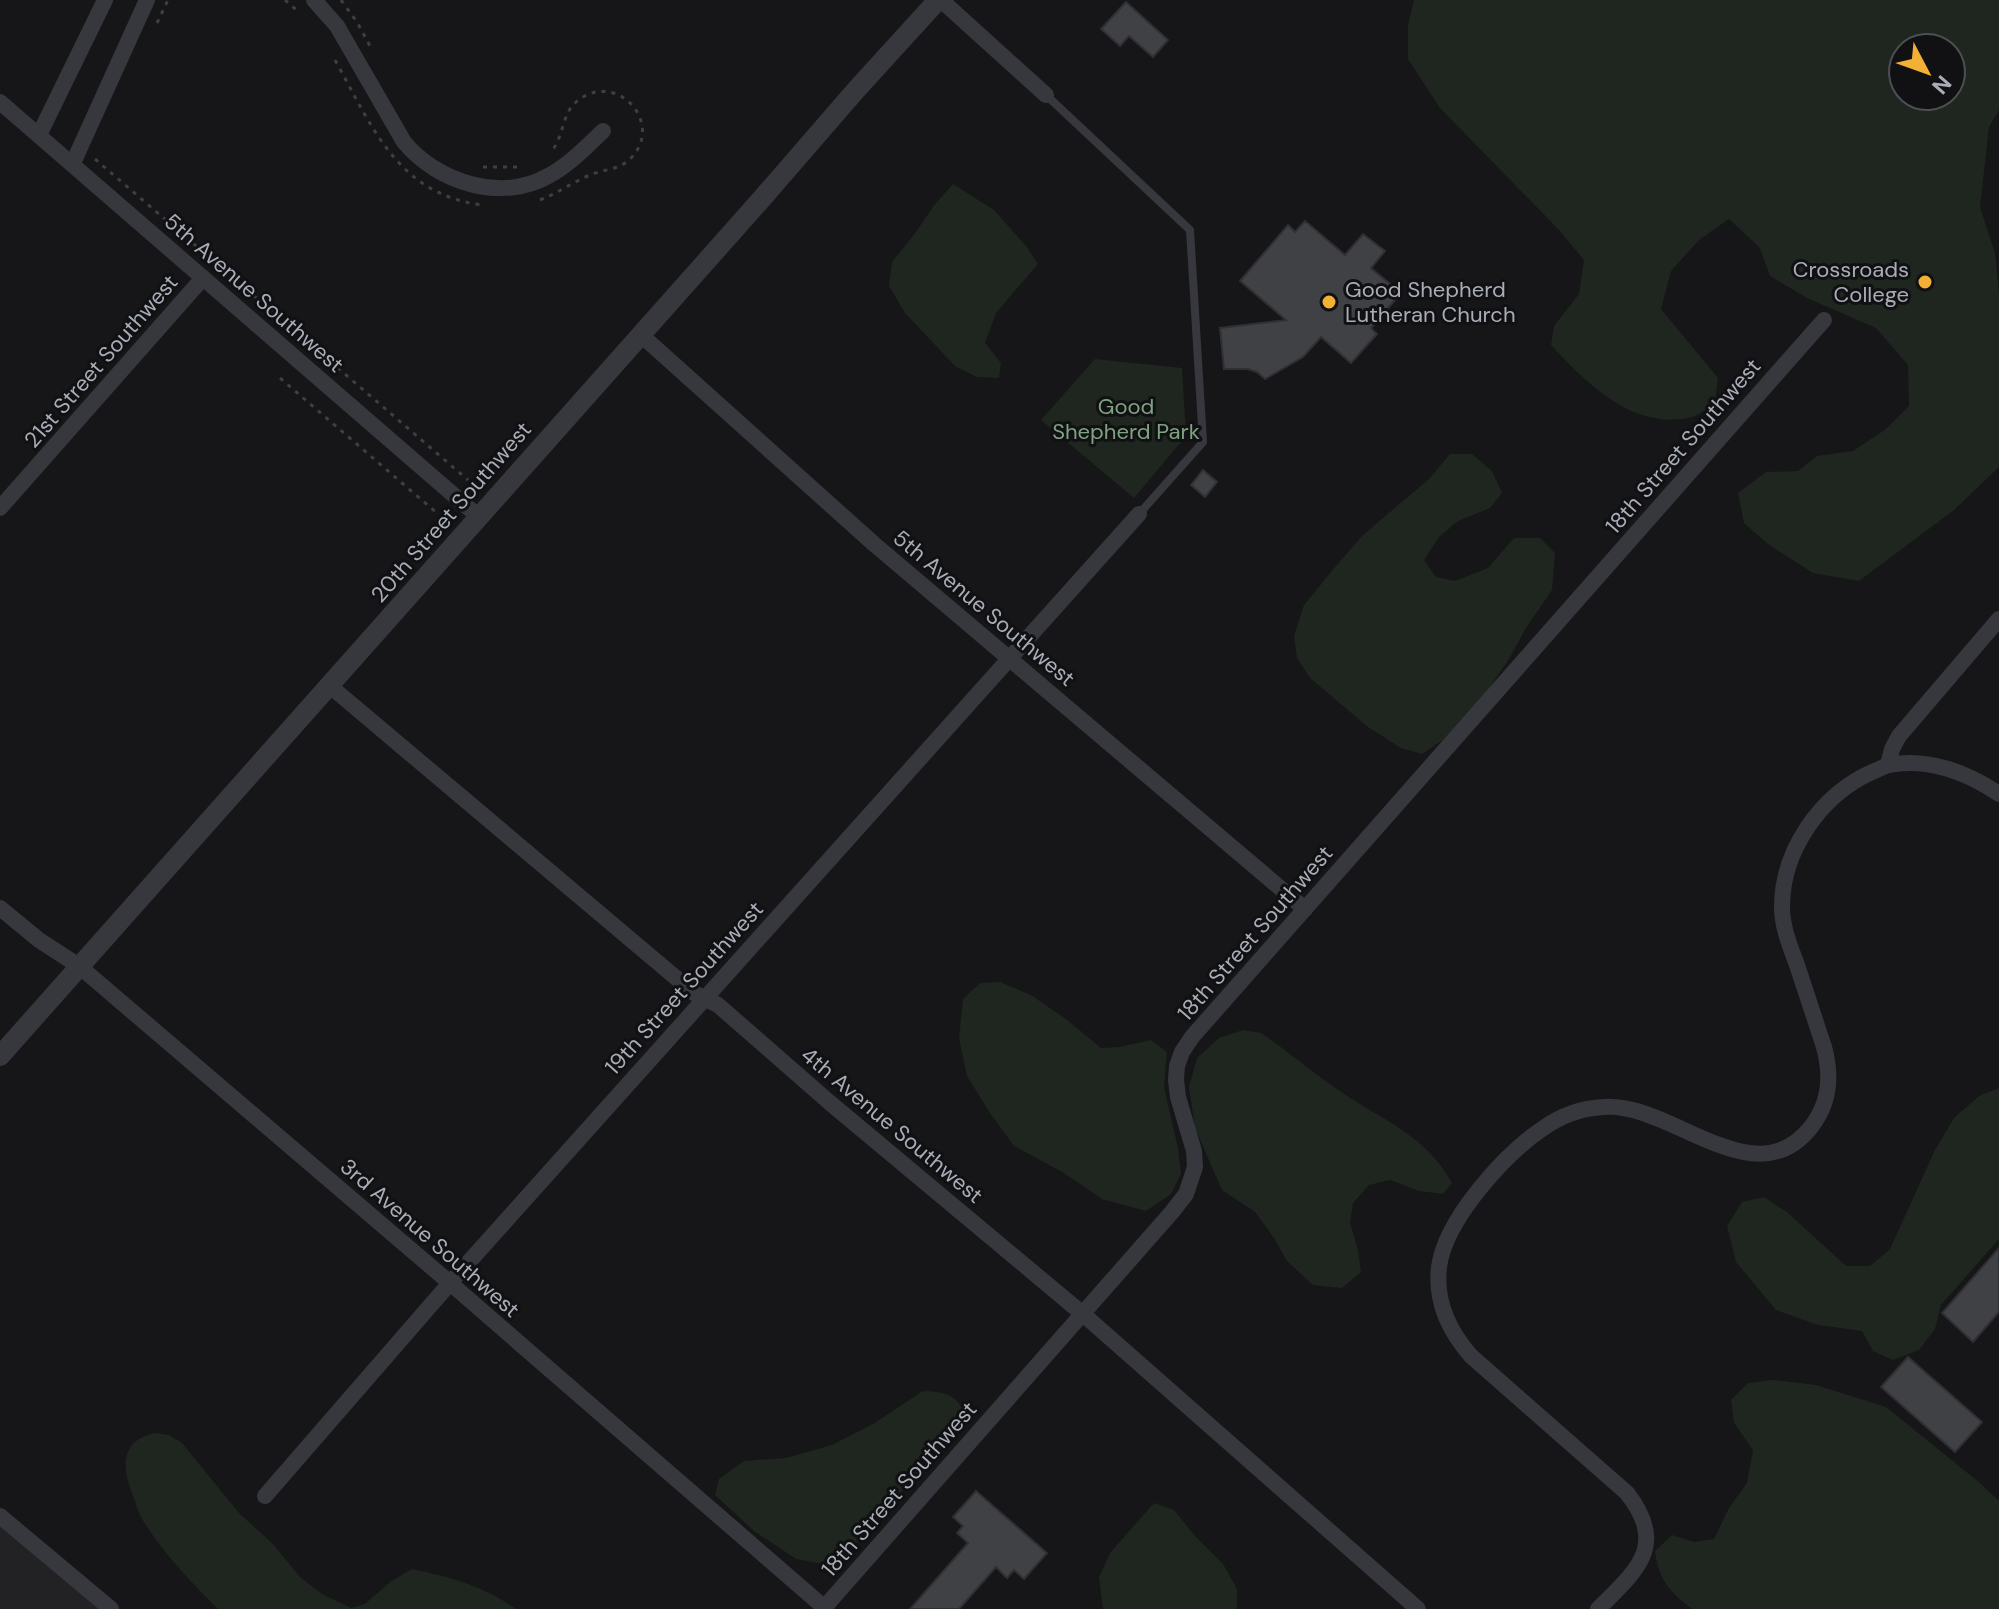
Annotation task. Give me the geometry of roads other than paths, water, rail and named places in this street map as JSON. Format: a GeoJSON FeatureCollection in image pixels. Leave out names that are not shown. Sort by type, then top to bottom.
{"type":"FeatureCollection","features":[{"type":"Feature","properties":{"kind":"street"},"geometry":{"type":"LineString","coordinates":[[39,135],[105,0]]}},
{"type":"Feature","properties":{"kind":"street"},"geometry":{"type":"LineString","coordinates":[[73,163],[147,0]]}},
{"type":"Feature","properties":{"kind":"street"},"geometry":{"type":"LineString","coordinates":[[314,0],[341,32],[404,142],[428,165],[449,177],[492,187],[535,182],[554,174],[603,131]]}},
{"type":"Feature","properties":{"kind":"street"},"geometry":{"type":"LineString","coordinates":[[940,0],[1046,95]]}},
{"type":"Feature","properties":{"kind":"street","name":"20th Street Southwest"},"geometry":{"type":"LineString","coordinates":[[0,1056],[856,90],[940,0]]}},
{"type":"Feature","properties":{"kind":"street","name":"5th Avenue Southwest"},"geometry":{"type":"LineString","coordinates":[[0,102],[479,517]]}},
{"type":"Feature","properties":{"kind":"street","name":"21st Street Southwest"},"geometry":{"type":"LineString","coordinates":[[0,508],[203,278]]}},
{"type":"Feature","properties":{"kind":"street","name":"18th Street Southwest"},"geometry":{"type":"LineString","coordinates":[[824,1609],[1084,1315],[1186,1194],[1195,1167],[1194,1151],[1178,1097],[1177,1066],[1182,1052],[1202,1022],[1824,320]]}},
{"type":"Feature","properties":{"kind":"street","name":"5th Avenue Southwest"},"geometry":{"type":"LineString","coordinates":[[640,334],[874,544],[1305,909]]}},
{"type":"Feature","properties":{"kind":"street","name":"19th Street Southwest"},"geometry":{"type":"LineString","coordinates":[[265,1496],[450,1283],[1139,514]]}},
{"type":"Feature","properties":{"kind":"street"},"geometry":{"type":"LineString","coordinates":[[1888,765],[1899,736],[1999,619]]}},
{"type":"Feature","properties":{"kind":"street","name":"4th Avenue Southwest"},"geometry":{"type":"LineString","coordinates":[[330,686],[682,983],[718,1005],[1084,1315],[1418,1609]]}},
{"type":"Feature","properties":{"kind":"street"},"geometry":{"type":"LineString","coordinates":[[1598,1609],[1626,1581],[1644,1554],[1648,1536],[1644,1520],[1627,1493],[1471,1356],[1457,1340],[1441,1303],[1439,1269],[1446,1240],[1459,1216],[1515,1150],[1543,1128],[1576,1111],[1606,1106],[1631,1109],[1655,1116],[1720,1147],[1759,1154],[1783,1149],[1801,1138],[1825,1103],[1829,1067],[1783,927],[1785,874],[1798,842],[1831,799],[1864,776],[1888,765],[1935,765],[1967,776],[1999,794]]}},
{"type":"Feature","properties":{"kind":"street","name":"3rd Avenue Southwest"},"geometry":{"type":"LineString","coordinates":[[0,908],[39,940],[79,966],[450,1283],[824,1609]]}},
{"type":"Feature","properties":{"kind":"street"},"geometry":{"type":"LineString","coordinates":[[0,1516],[111,1609]]}},
{"type":"Feature","properties":{"kind":"lane"},"geometry":{"type":"LineString","coordinates":[[1046,95],[1190,230],[1203,442],[1139,514]]}},
{"type":"Feature","properties":{"kind":"place","name":"Crossroads College"},"geometry":{"type":"Point","coordinates":[1925,282]}},
{"type":"Feature","properties":{"kind":"place","name":"Good Shepherd Lutheran Church"},"geometry":{"type":"Point","coordinates":[1329,302]}},
{"type":"Feature","properties":{"kind":"park label","name":"Good Shepherd Park"},"geometry":{"type":"Point","coordinates":[1126,418]}}]}
